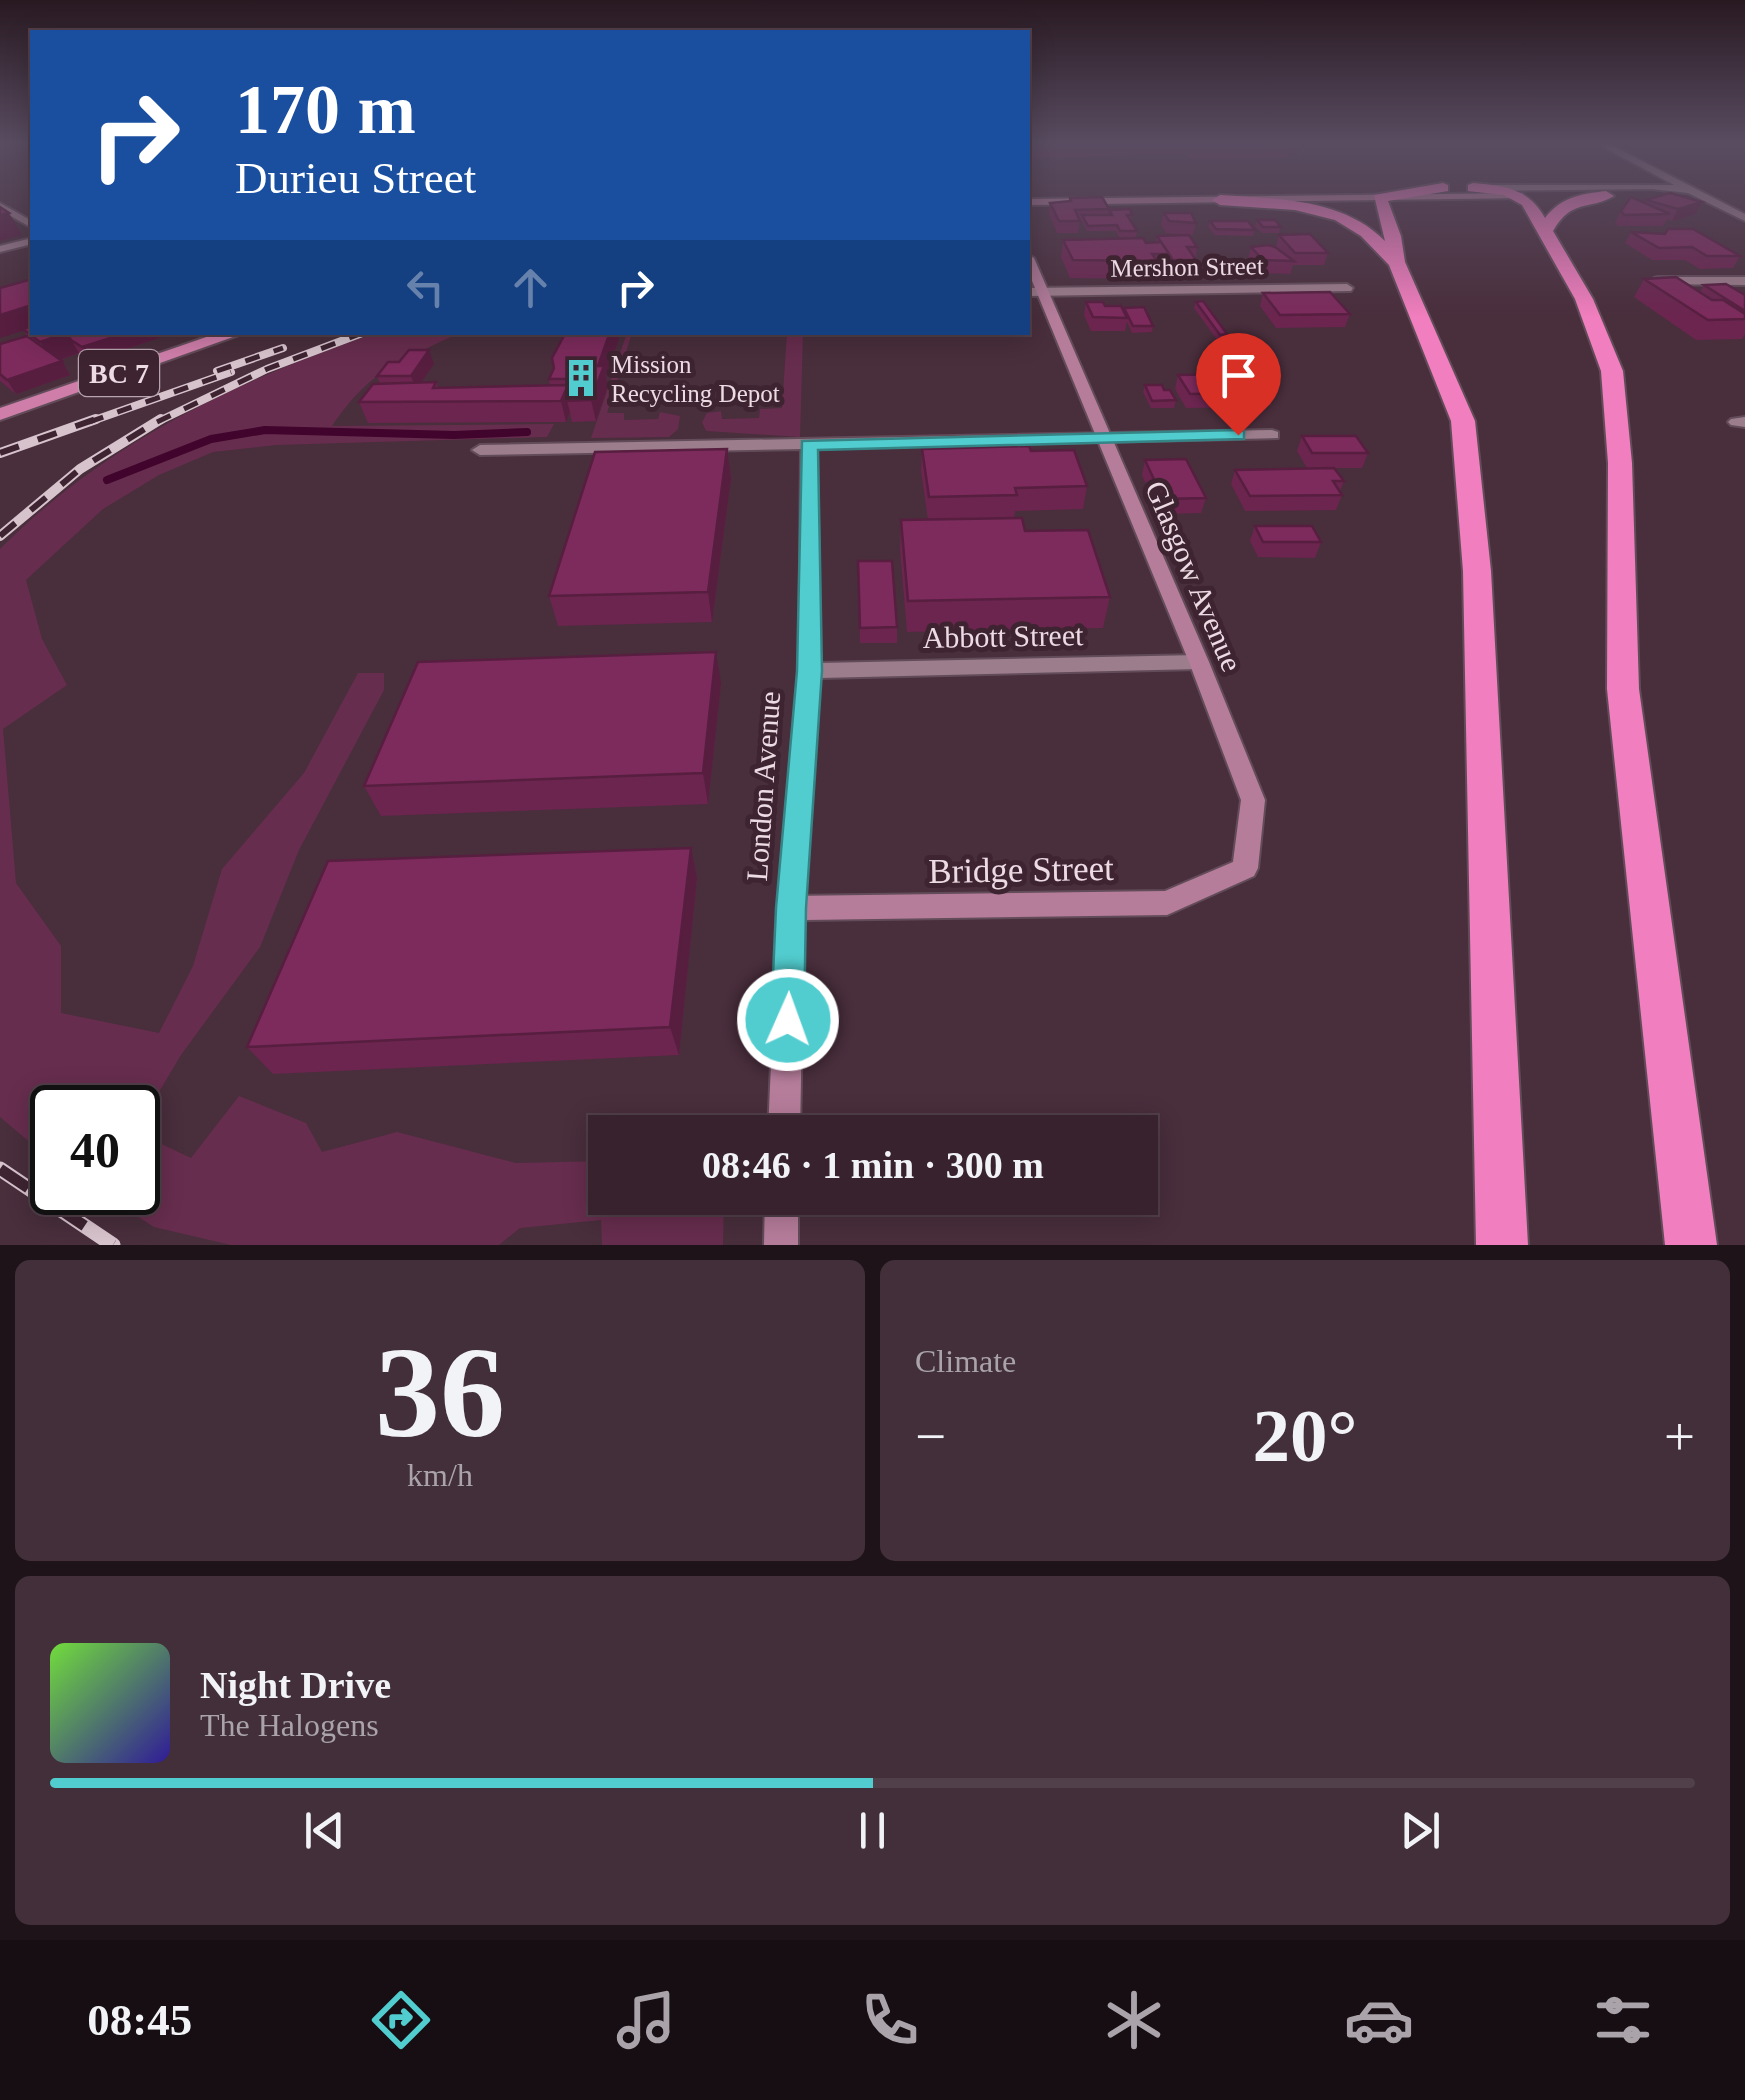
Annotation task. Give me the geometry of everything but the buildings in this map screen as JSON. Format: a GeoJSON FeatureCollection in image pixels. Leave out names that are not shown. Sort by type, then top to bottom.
{"type":"FeatureCollection","features":[{"type":"Feature","properties":{"kind":"highway"},"geometry":{"type":"LineString","coordinates":[[1236,201],[1294,205],[1341,218],[1368,232],[1397,263]]}},
{"type":"Feature","properties":{"kind":"highway"},"geometry":{"type":"LineString","coordinates":[[1379,201],[1397,263],[1463,422],[1477,571],[1502,1245]]}},
{"type":"Feature","properties":{"kind":"highway"},"geometry":{"type":"LineString","coordinates":[[1526,201],[1584,300],[1612,371],[1620,463],[1622,690],[1691,1245]]}},
{"type":"Feature","properties":{"kind":"highway"},"geometry":{"type":"LineString","coordinates":[[1546,230],[1556,210],[1577,201]]}},
{"type":"Feature","properties":{"kind":"main road","name":"BC 7"},"geometry":{"type":"LineString","coordinates":[[0,414],[230,335]]}},
{"type":"Feature","properties":{"kind":"street"},"geometry":{"type":"LineString","coordinates":[[1060,201],[1135,201]]}},
{"type":"Feature","properties":{"kind":"street"},"geometry":{"type":"LineString","coordinates":[[1714,201],[1745,218]]}},
{"type":"Feature","properties":{"kind":"street"},"geometry":{"type":"LineString","coordinates":[[1030,211],[1066,202]]}},
{"type":"Feature","properties":{"kind":"street"},"geometry":{"type":"LineString","coordinates":[[0,206],[30,224]]}},
{"type":"Feature","properties":{"kind":"street"},"geometry":{"type":"LineString","coordinates":[[0,249],[30,242]]}},
{"type":"Feature","properties":{"kind":"street"},"geometry":{"type":"LineString","coordinates":[[1658,282],[1745,281]]}},
{"type":"Feature","properties":{"kind":"street","name":"Mershon Street"},"geometry":{"type":"LineString","coordinates":[[1034,292],[1347,288]]}},
{"type":"Feature","properties":{"kind":"street","name":"Glasgow Avenue"},"geometry":{"type":"LineString","coordinates":[[1034,292],[1199,662],[1253,800],[1245,868]]}},
{"type":"Feature","properties":{"kind":"street"},"geometry":{"type":"LineString","coordinates":[[480,450],[1272,434]]}},
{"type":"Feature","properties":{"kind":"street","name":"London Avenue"},"geometry":{"type":"LineString","coordinates":[[785,1115],[791,908],[810,671],[809,445]]}},
{"type":"Feature","properties":{"kind":"street","name":"Abbott Street"},"geometry":{"type":"LineString","coordinates":[[810,671],[1199,662]]}},
{"type":"Feature","properties":{"kind":"street","name":"Bridge Street"},"geometry":{"type":"LineString","coordinates":[[791,908],[1166,902],[1245,868]]}},
{"type":"Feature","properties":{"kind":"street"},"geometry":{"type":"LineString","coordinates":[[780,1245],[781,1215]]}},
{"type":"Feature","properties":{"kind":"shaded area"},"geometry":{"type":"Polygon","coordinates":[[[371,335],[455,335],[374,379],[332,426],[554,424],[547,437],[276,445],[213,452],[159,475],[103,509],[26,580],[42,639],[67,685],[3,729],[16,883],[61,946],[61,1013],[159,1033],[193,966],[222,869],[304,773],[358,673],[384,673],[384,690],[299,850],[260,947],[160,1090],[160,1085],[30,1085],[30,1142],[0,1117],[0,549],[83,477],[128,447],[223,394],[371,335]]]}},
{"type":"Feature","properties":{"kind":"shaded area"},"geometry":{"type":"Polygon","coordinates":[[[626,335],[631,335],[607,413],[624,413],[624,420],[658,419],[660,412],[680,416],[678,429],[669,437],[591,438],[626,335]]]}},
{"type":"Feature","properties":{"kind":"shaded area"},"geometry":{"type":"Polygon","coordinates":[[[787,335],[803,335],[800,437],[706,431],[702,422],[707,413],[721,411],[722,419],[759,418],[760,409],[782,408],[787,335]]]}},
{"type":"Feature","properties":{"kind":"shaded area"},"geometry":{"type":"Polygon","coordinates":[[[239,1096],[306,1123],[322,1152],[397,1132],[516,1163],[588,1161],[588,1215],[724,1215],[723,1245],[602,1245],[601,1220],[520,1228],[499,1245],[231,1245],[154,1227],[135,1215],[160,1215],[160,1143],[191,1158],[239,1096]]]}},
{"type":"Feature","properties":{"kind":"waterway"},"geometry":{"type":"LineString","coordinates":[[107,480],[211,439],[265,430],[454,435],[527,432]]}},
{"type":"Feature","properties":{"kind":"railway"},"geometry":{"type":"LineString","coordinates":[[157,422],[267,369],[357,335]]}},
{"type":"Feature","properties":{"kind":"railway"},"geometry":{"type":"LineString","coordinates":[[217,371],[283,348]]}},
{"type":"Feature","properties":{"kind":"railway"},"geometry":{"type":"LineString","coordinates":[[89,422],[231,372]]}},
{"type":"Feature","properties":{"kind":"railway"},"geometry":{"type":"LineString","coordinates":[[0,453],[96,419]]}},
{"type":"Feature","properties":{"kind":"railway"},"geometry":{"type":"LineString","coordinates":[[0,536],[80,469],[161,419]]}},
{"type":"Feature","properties":{"kind":"railway"},"geometry":{"type":"LineString","coordinates":[[0,1169],[113,1245]]}},
{"type":"Feature","properties":{"kind":"place","name":"Mission Recycling Depot"},"geometry":{"type":"Point","coordinates":[581,378]}},
{"type":"Feature","properties":{"kind":"route"},"geometry":{"type":"LineString","coordinates":[[788,1020],[791,908],[810,671],[809,445],[1238,435]]}}]}
